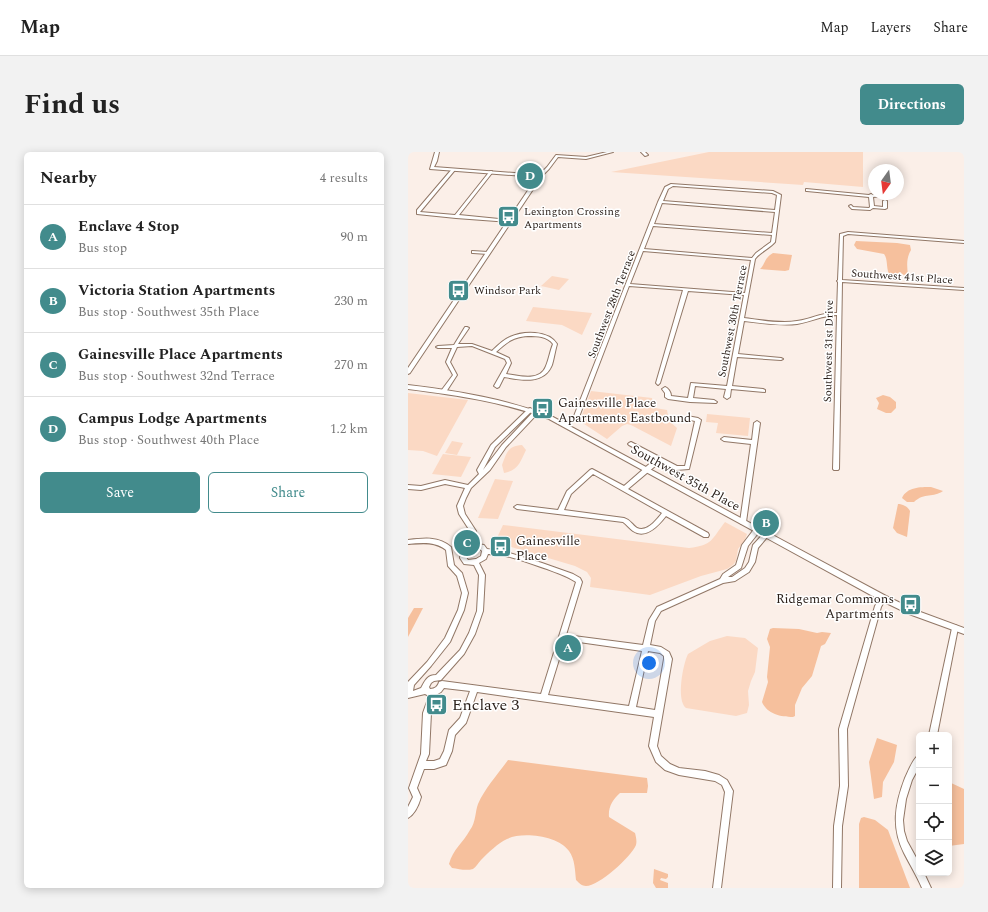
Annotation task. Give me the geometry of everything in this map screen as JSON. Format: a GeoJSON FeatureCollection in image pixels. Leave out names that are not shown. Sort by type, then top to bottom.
{"type":"FeatureCollection","features":[{"type":"Feature","properties":{"kind":"street"},"geometry":{"type":"LineString","coordinates":[[437,152],[436,161],[431,168],[540,176]]}},
{"type":"Feature","properties":{"kind":"street"},"geometry":{"type":"LineString","coordinates":[[408,372],[540,176],[557,156],[586,158],[611,152]]}},
{"type":"Feature","properties":{"kind":"street"},"geometry":{"type":"LineString","coordinates":[[643,152],[646,155]]}},
{"type":"Feature","properties":{"kind":"street"},"geometry":{"type":"LineString","coordinates":[[453,170],[418,211],[418,213],[509,221]]}},
{"type":"Feature","properties":{"kind":"street"},"geometry":{"type":"LineString","coordinates":[[456,217],[490,172]]}},
{"type":"Feature","properties":{"kind":"street","name":"Southwest 28th Terrace"},"geometry":{"type":"LineString","coordinates":[[566,425],[576,417],[666,188],[668,186],[682,185],[775,192],[779,195],[777,211]]}},
{"type":"Feature","properties":{"kind":"street"},"geometry":{"type":"LineString","coordinates":[[807,190],[868,195]]}},
{"type":"Feature","properties":{"kind":"street"},"geometry":{"type":"LineString","coordinates":[[871,200],[872,207]]}},
{"type":"Feature","properties":{"kind":"street"},"geometry":{"type":"LineString","coordinates":[[851,206],[852,208],[885,208],[885,201]]}},
{"type":"Feature","properties":{"kind":"street"},"geometry":{"type":"LineString","coordinates":[[652,225],[774,234],[777,211],[660,202]]}},
{"type":"Feature","properties":{"kind":"street","name":"Southwest 31st Drive"},"geometry":{"type":"LineString","coordinates":[[836,469],[840,236],[848,233],[964,242]]}},
{"type":"Feature","properties":{"kind":"street","name":"Southwest 30th Terrace"},"geometry":{"type":"LineString","coordinates":[[727,397],[753,259],[756,254],[770,246],[773,242],[774,234]]}},
{"type":"Feature","properties":{"kind":"street"},"geometry":{"type":"LineString","coordinates":[[641,250],[753,259]]}},
{"type":"Feature","properties":{"kind":"street"},"geometry":{"type":"LineString","coordinates":[[473,252],[488,253]]}},
{"type":"Feature","properties":{"kind":"street","name":"Southwest 41st Place"},"geometry":{"type":"LineString","coordinates":[[839,281],[964,289]]}},
{"type":"Feature","properties":{"kind":"street"},"geometry":{"type":"LineString","coordinates":[[629,285],[746,294]]}},
{"type":"Feature","properties":{"kind":"street"},"geometry":{"type":"LineString","coordinates":[[658,384],[686,289]]}},
{"type":"Feature","properties":{"kind":"street"},"geometry":{"type":"LineString","coordinates":[[742,319],[792,323],[804,321],[828,313],[839,314]]}},
{"type":"Feature","properties":{"kind":"street"},"geometry":{"type":"LineString","coordinates":[[444,391],[455,375],[448,362],[455,346],[467,328]]}},
{"type":"Feature","properties":{"kind":"street"},"geometry":{"type":"LineString","coordinates":[[492,352],[510,338],[517,336],[544,336],[554,340],[555,344],[547,370],[542,374],[536,377],[524,378],[504,375]]}},
{"type":"Feature","properties":{"kind":"street"},"geometry":{"type":"LineString","coordinates":[[438,347],[472,345],[507,358],[509,363],[497,386]]}},
{"type":"Feature","properties":{"kind":"street"},"geometry":{"type":"LineString","coordinates":[[735,355],[781,359]]}},
{"type":"Feature","properties":{"kind":"street"},"geometry":{"type":"LineString","coordinates":[[690,400],[693,384],[763,391]]}},
{"type":"Feature","properties":{"kind":"street","name":"Southwest 35th Place"},"geometry":{"type":"LineString","coordinates":[[408,387],[499,400],[533,411],[566,425],[882,598],[912,612],[964,631]]}},
{"type":"Feature","properties":{"kind":"street"},"geometry":{"type":"LineString","coordinates":[[665,389],[668,393],[668,397],[714,402]]}},
{"type":"Feature","properties":{"kind":"street"},"geometry":{"type":"LineString","coordinates":[[482,474],[480,470],[493,446],[533,411]]}},
{"type":"Feature","properties":{"kind":"street"},"geometry":{"type":"LineString","coordinates":[[496,453],[504,446],[533,411]]}},
{"type":"Feature","properties":{"kind":"street"},"geometry":{"type":"LineString","coordinates":[[631,444],[676,468],[687,468],[698,420],[687,418]]}},
{"type":"Feature","properties":{"kind":"street"},"geometry":{"type":"LineString","coordinates":[[743,522],[757,423]]}},
{"type":"Feature","properties":{"kind":"street"},"geometry":{"type":"LineString","coordinates":[[475,546],[473,531],[462,514],[460,506],[469,487],[488,469],[501,439]]}},
{"type":"Feature","properties":{"kind":"street"},"geometry":{"type":"LineString","coordinates":[[724,439],[754,442]]}},
{"type":"Feature","properties":{"kind":"street"},"geometry":{"type":"LineString","coordinates":[[624,489],[659,459]]}},
{"type":"Feature","properties":{"kind":"street"},"geometry":{"type":"LineString","coordinates":[[560,512],[568,493],[592,472],[706,535]]}},
{"type":"Feature","properties":{"kind":"street"},"geometry":{"type":"LineString","coordinates":[[408,488],[421,488],[445,482],[469,487]]}},
{"type":"Feature","properties":{"kind":"street"},"geometry":{"type":"LineString","coordinates":[[517,507],[624,520],[630,523],[636,530],[643,531],[649,529],[665,513]]}},
{"type":"Feature","properties":{"kind":"street"},"geometry":{"type":"LineString","coordinates":[[722,581],[725,576],[739,566],[745,545],[757,530]]}},
{"type":"Feature","properties":{"kind":"street"},"geometry":{"type":"LineString","coordinates":[[632,710],[652,620],[659,609],[722,581],[737,578],[747,570],[752,562],[754,549],[766,535]]}},
{"type":"Feature","properties":{"kind":"street"},"geometry":{"type":"LineString","coordinates":[[408,542],[429,541],[445,545],[450,549],[450,562],[460,575],[465,593],[461,610],[448,640],[429,664],[411,683],[408,695],[438,690],[440,681],[462,652],[472,634],[480,611],[482,574],[476,563]]}},
{"type":"Feature","properties":{"kind":"street"},"geometry":{"type":"LineString","coordinates":[[745,545],[754,549]]}},
{"type":"Feature","properties":{"kind":"street"},"geometry":{"type":"LineString","coordinates":[[463,558],[465,551],[475,546],[482,547],[485,552]]}},
{"type":"Feature","properties":{"kind":"street"},"geometry":{"type":"LineString","coordinates":[[463,558],[466,562],[476,563],[482,559],[485,552]]}},
{"type":"Feature","properties":{"kind":"street"},"geometry":{"type":"LineString","coordinates":[[485,552],[497,552],[571,576],[578,580],[578,589],[544,698]]}},
{"type":"Feature","properties":{"kind":"street"},"geometry":{"type":"LineString","coordinates":[[450,562],[463,558]]}},
{"type":"Feature","properties":{"kind":"street"},"geometry":{"type":"LineString","coordinates":[[837,888],[838,826],[844,786],[843,729],[878,606],[882,598]]}},
{"type":"Feature","properties":{"kind":"street"},"geometry":{"type":"LineString","coordinates":[[935,732],[955,628]]}},
{"type":"Feature","properties":{"kind":"street"},"geometry":{"type":"LineString","coordinates":[[562,637],[661,650],[668,656],[653,746],[654,752],[661,763],[666,767],[677,772],[720,779],[728,786],[729,791],[717,888]]}},
{"type":"Feature","properties":{"kind":"street"},"geometry":{"type":"LineString","coordinates":[[408,814],[416,803],[416,797],[411,789],[422,765],[427,742],[429,691],[425,686],[428,681],[433,678],[440,681],[475,688],[658,714]]}},
{"type":"Feature","properties":{"kind":"street"},"geometry":{"type":"LineString","coordinates":[[422,765],[434,766],[443,762],[448,751],[452,733],[463,720],[475,688]]}},
{"type":"Feature","properties":{"kind":"street"},"geometry":{"type":"LineString","coordinates":[[916,765],[906,787],[899,821],[904,841],[916,866]]}},
{"type":"Feature","properties":{"kind":"street"},"geometry":{"type":"LineString","coordinates":[[921,876],[928,888]]}},
{"type":"Feature","properties":{"kind":"shaded area"},"geometry":{"type":"Polygon","coordinates":[[[709,152],[863,152],[863,187],[804,182],[803,185],[611,172],[709,152]]]}},
{"type":"Feature","properties":{"kind":"shaded area"},"geometry":{"type":"Polygon","coordinates":[[[856,241],[910,245],[911,250],[907,262],[908,275],[889,274],[884,254],[857,249],[854,245],[856,241]]]}},
{"type":"Feature","properties":{"kind":"shaded area"},"geometry":{"type":"Polygon","coordinates":[[[773,253],[792,255],[789,270],[760,269],[766,259],[773,253]]]}},
{"type":"Feature","properties":{"kind":"shaded area"},"geometry":{"type":"Polygon","coordinates":[[[552,276],[569,279],[559,290],[541,286],[552,276]]]}},
{"type":"Feature","properties":{"kind":"shaded area"},"geometry":{"type":"Polygon","coordinates":[[[533,307],[592,313],[582,335],[562,325],[526,321],[533,307]]]}},
{"type":"Feature","properties":{"kind":"shaded area"},"geometry":{"type":"Polygon","coordinates":[[[591,391],[652,398],[655,408],[667,410],[669,421],[677,428],[671,446],[631,425],[627,424],[622,426],[607,439],[581,422],[581,418],[591,391]]]}},
{"type":"Feature","properties":{"kind":"shaded area"},"geometry":{"type":"Polygon","coordinates":[[[408,393],[468,400],[437,456],[423,451],[408,450],[408,393]]]}},
{"type":"Feature","properties":{"kind":"shaded area"},"geometry":{"type":"Polygon","coordinates":[[[883,395],[890,397],[896,402],[896,408],[891,413],[886,413],[877,409],[879,403],[876,398],[883,395]]]}},
{"type":"Feature","properties":{"kind":"shaded area"},"geometry":{"type":"Polygon","coordinates":[[[707,414],[750,418],[748,436],[716,433],[718,423],[706,422],[707,414]]]}},
{"type":"Feature","properties":{"kind":"shaded area"},"geometry":{"type":"Polygon","coordinates":[[[452,441],[463,443],[457,455],[445,453],[452,441]]]}},
{"type":"Feature","properties":{"kind":"shaded area"},"geometry":{"type":"Polygon","coordinates":[[[522,445],[526,450],[520,462],[516,468],[504,473],[502,465],[507,453],[511,448],[522,445]]]}},
{"type":"Feature","properties":{"kind":"shaded area"},"geometry":{"type":"Polygon","coordinates":[[[443,454],[471,457],[461,477],[432,474],[443,454]]]}},
{"type":"Feature","properties":{"kind":"shaded area"},"geometry":{"type":"Polygon","coordinates":[[[495,479],[513,481],[498,519],[478,518],[495,479]]]}},
{"type":"Feature","properties":{"kind":"shaded area"},"geometry":{"type":"Polygon","coordinates":[[[931,487],[943,491],[922,497],[914,502],[907,502],[902,498],[904,494],[910,490],[931,487]]]}},
{"type":"Feature","properties":{"kind":"shaded area"},"geometry":{"type":"Polygon","coordinates":[[[898,504],[905,506],[910,511],[907,537],[897,533],[893,528],[898,504]]]}},
{"type":"Feature","properties":{"kind":"shaded area"},"geometry":{"type":"Polygon","coordinates":[[[725,522],[747,534],[745,540],[738,549],[736,561],[733,565],[727,569],[701,576],[650,595],[590,587],[591,578],[587,572],[575,566],[495,542],[503,525],[689,548],[697,547],[711,541],[725,522]]]}},
{"type":"Feature","properties":{"kind":"shaded area"},"geometry":{"type":"Polygon","coordinates":[[[414,608],[423,608],[408,637],[408,618],[414,608]]]}},
{"type":"Feature","properties":{"kind":"shaded area"},"geometry":{"type":"Polygon","coordinates":[[[770,629],[799,629],[817,633],[831,633],[825,644],[821,646],[812,676],[802,688],[795,705],[795,716],[793,717],[775,714],[767,709],[762,702],[768,682],[767,677],[770,647],[767,639],[770,629]]]}},
{"type":"Feature","properties":{"kind":"shaded area"},"geometry":{"type":"Polygon","coordinates":[[[727,636],[745,638],[758,648],[755,672],[748,691],[749,705],[747,713],[736,716],[686,708],[681,698],[681,682],[688,654],[710,641],[727,636]]]}},
{"type":"Feature","properties":{"kind":"shaded area"},"geometry":{"type":"Polygon","coordinates":[[[877,738],[897,745],[894,762],[883,782],[882,797],[874,799],[869,762],[877,738]]]}},
{"type":"Feature","properties":{"kind":"shaded area"},"geometry":{"type":"Polygon","coordinates":[[[508,760],[647,778],[647,793],[620,793],[613,801],[609,810],[609,817],[635,833],[636,845],[633,850],[614,870],[592,885],[586,886],[582,885],[576,880],[574,861],[569,851],[557,842],[540,836],[522,835],[507,839],[484,857],[473,869],[465,870],[452,868],[449,864],[451,859],[472,827],[481,798],[508,760]]]}},
{"type":"Feature","properties":{"kind":"shaded area"},"geometry":{"type":"Polygon","coordinates":[[[952,783],[964,789],[964,844],[952,846],[952,783]]]}},
{"type":"Feature","properties":{"kind":"shaded area"},"geometry":{"type":"Polygon","coordinates":[[[864,817],[875,820],[888,830],[910,888],[859,888],[859,824],[861,818],[864,817]]]}},
{"type":"Feature","properties":{"kind":"shaded area"},"geometry":{"type":"Polygon","coordinates":[[[654,869],[668,874],[666,879],[661,878],[660,880],[668,883],[668,888],[656,888],[653,883],[654,869]]]}},
{"type":"Feature","properties":{"kind":"place","name":"Campus Lodge Apartments"},"geometry":{"type":"Point","coordinates":[530,176]}},
{"type":"Feature","properties":{"kind":"place","name":"Lexington Crossing Apartments"},"geometry":{"type":"Point","coordinates":[509,217]}},
{"type":"Feature","properties":{"kind":"place","name":"Windsor Park"},"geometry":{"type":"Point","coordinates":[459,290]}},
{"type":"Feature","properties":{"kind":"place","name":"Gainesville Place Apartments Eastbound"},"geometry":{"type":"Point","coordinates":[542,409]}},
{"type":"Feature","properties":{"kind":"place","name":"Victoria Station Apartments"},"geometry":{"type":"Point","coordinates":[766,523]}},
{"type":"Feature","properties":{"kind":"place","name":"Gainesville Place Apartments"},"geometry":{"type":"Point","coordinates":[467,543]}},
{"type":"Feature","properties":{"kind":"place","name":"Gainesville Place"},"geometry":{"type":"Point","coordinates":[500,547]}},
{"type":"Feature","properties":{"kind":"place","name":"Ridgemar Commons Apartments"},"geometry":{"type":"Point","coordinates":[910,605]}},
{"type":"Feature","properties":{"kind":"place","name":"Enclave 4 Stop"},"geometry":{"type":"Point","coordinates":[568,648]}},
{"type":"Feature","properties":{"kind":"place","name":"Enclave 3"},"geometry":{"type":"Point","coordinates":[436,704]}}]}
